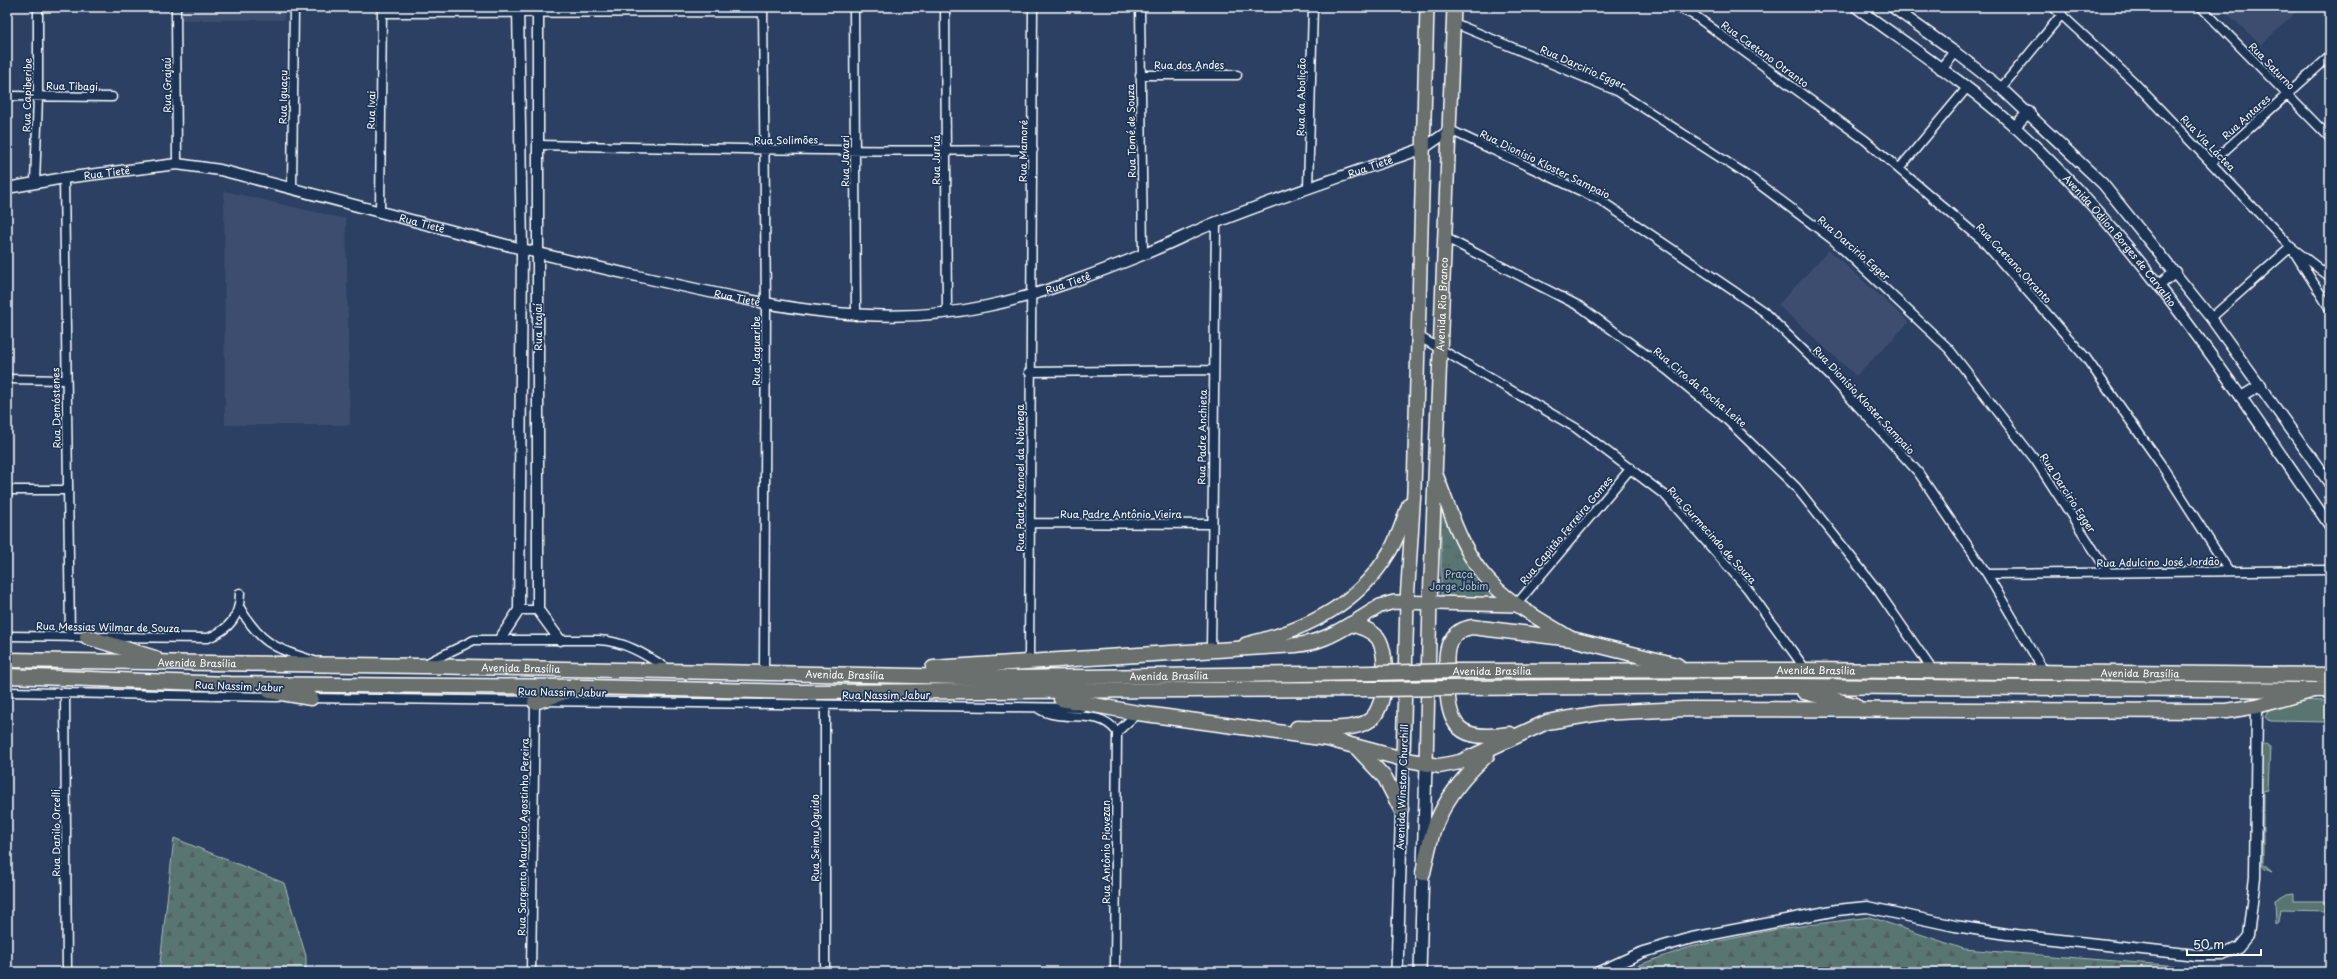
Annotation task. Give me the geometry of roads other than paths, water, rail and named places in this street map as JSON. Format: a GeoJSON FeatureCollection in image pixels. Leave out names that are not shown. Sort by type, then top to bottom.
{"type":"FeatureCollection","features":[{"type":"Feature","properties":{"kind":"highway"},"geometry":{"type":"LineString","coordinates":[[848,674],[1029,661],[1215,651],[1312,643],[1351,624],[1371,632],[1378,639],[1382,649],[1384,664],[1382,699],[1377,714],[1362,724],[1352,726],[1255,729]]}},
{"type":"Feature","properties":{"kind":"highway"},"geometry":{"type":"LineString","coordinates":[[1522,733],[1481,736],[1472,734],[1453,720],[1447,702],[1447,656],[1451,640],[1456,632],[1472,627],[1572,639],[1632,655],[1705,670]]}},
{"type":"Feature","properties":{"kind":"highway"},"geometry":{"type":"LineString","coordinates":[[87,637],[176,664]]}},
{"type":"Feature","properties":{"kind":"highway","name":"Avenida Brasília"},"geometry":{"type":"LineString","coordinates":[[7,660],[176,664],[423,666],[764,672],[1027,678],[1454,671],[1705,670],[2330,675]]}},
{"type":"Feature","properties":{"kind":"highway","name":"Avenida Brasília"},"geometry":{"type":"LineString","coordinates":[[7,676],[230,684],[588,686],[802,692],[1025,692],[1780,686],[2330,690]]}},
{"type":"Feature","properties":{"kind":"highway"},"geometry":{"type":"LineString","coordinates":[[230,684],[312,698]]}},
{"type":"Feature","properties":{"kind":"highway"},"geometry":{"type":"LineString","coordinates":[[535,702],[555,694],[588,686]]}},
{"type":"Feature","properties":{"kind":"highway"},"geometry":{"type":"LineString","coordinates":[[1780,686],[1879,710]]}},
{"type":"Feature","properties":{"kind":"highway"},"geometry":{"type":"LineString","coordinates":[[1025,692],[1118,708],[1138,713],[1328,739],[1403,759],[1439,766],[1460,762],[1547,722],[1600,713],[1684,709],[2227,711],[2257,706],[2313,690]]}},
{"type":"Feature","properties":{"kind":"highway"},"geometry":{"type":"LineString","coordinates":[[1423,873],[1437,820],[1454,791],[1475,765],[1503,742]]}},
{"type":"Feature","properties":{"kind":"highway"},"geometry":{"type":"LineString","coordinates":[[1354,745],[1386,778],[1401,809]]}},
{"type":"Feature","properties":{"kind":"main road"},"geometry":{"type":"LineString","coordinates":[[1407,601],[1414,491],[1427,7]]}},
{"type":"Feature","properties":{"kind":"main road","name":"Avenida Rio Branco"},"geometry":{"type":"LineString","coordinates":[[1430,602],[1446,238],[1454,7]]}},
{"type":"Feature","properties":{"kind":"main road"},"geometry":{"type":"LineString","coordinates":[[1435,473],[1455,524],[1478,568],[1491,584],[1516,605],[1572,639]]}},
{"type":"Feature","properties":{"kind":"main road"},"geometry":{"type":"LineString","coordinates":[[1215,651],[1257,642],[1316,622],[1348,601],[1368,582],[1389,553],[1414,491]]}},
{"type":"Feature","properties":{"kind":"main road"},"geometry":{"type":"LineString","coordinates":[[1351,624],[1380,606],[1407,601],[1516,605]]}},
{"type":"Feature","properties":{"kind":"main road","name":"Avenida Winston Churchill"},"geometry":{"type":"LineString","coordinates":[[1397,972],[1407,601]]}},
{"type":"Feature","properties":{"kind":"main road"},"geometry":{"type":"LineString","coordinates":[[1420,972],[1430,602]]}},
{"type":"Feature","properties":{"kind":"street","name":"Rua Capiberibe"},"geometry":{"type":"LineString","coordinates":[[35,183],[38,96],[38,7]]}},
{"type":"Feature","properties":{"kind":"street","name":"Rua Grajaú"},"geometry":{"type":"LineString","coordinates":[[176,7],[177,164]]}},
{"type":"Feature","properties":{"kind":"street","name":"Rua Iguaçu"},"geometry":{"type":"LineString","coordinates":[[292,188],[294,7]]}},
{"type":"Feature","properties":{"kind":"street","name":"Rua Javari"},"geometry":{"type":"LineString","coordinates":[[854,7],[856,316]]}},
{"type":"Feature","properties":{"kind":"street","name":"Rua Juruá"},"geometry":{"type":"LineString","coordinates":[[945,7],[947,313]]}},
{"type":"Feature","properties":{"kind":"street","name":"Rua Mamoré"},"geometry":{"type":"LineString","coordinates":[[1030,295],[1033,150],[1033,7]]}},
{"type":"Feature","properties":{"kind":"street","name":"Rua Tomé de Souza"},"geometry":{"type":"LineString","coordinates":[[1140,7],[1142,255]]}},
{"type":"Feature","properties":{"kind":"street","name":"Rua da Abolição"},"geometry":{"type":"LineString","coordinates":[[1308,188],[1313,7]]}},
{"type":"Feature","properties":{"kind":"street","name":"Rua Caetano Otranto"},"geometry":{"type":"LineString","coordinates":[[1676,7],[1694,15],[1865,140],[1982,240],[2086,358],[2160,463],[2229,571]]}},
{"type":"Feature","properties":{"kind":"street","name":"Avenida Odilon Borges de Carvalho"},"geometry":{"type":"LineString","coordinates":[[1856,7],[1941,69],[2014,127],[2088,202],[2159,285],[2241,397],[2330,526]]}},
{"type":"Feature","properties":{"kind":"street"},"geometry":{"type":"LineString","coordinates":[[1892,7],[1955,52],[2001,88],[2029,112],[2103,184],[2176,272],[2211,318],[2261,385],[2330,484]]}},
{"type":"Feature","properties":{"kind":"street","name":"Rua Via Láctea"},"geometry":{"type":"LineString","coordinates":[[2053,7],[2133,81],[2212,162],[2291,247],[2330,309]]}},
{"type":"Feature","properties":{"kind":"street","name":"Rua Saturno"},"geometry":{"type":"LineString","coordinates":[[2201,7],[2330,138]]}},
{"type":"Feature","properties":{"kind":"street"},"geometry":{"type":"LineString","coordinates":[[382,10],[763,10]]}},
{"type":"Feature","properties":{"kind":"street","name":"Rua Ivai"},"geometry":{"type":"LineString","coordinates":[[380,212],[382,10]]}},
{"type":"Feature","properties":{"kind":"street","name":"Rua Itajaí"},"geometry":{"type":"LineString","coordinates":[[518,10],[522,250],[519,610]]}},
{"type":"Feature","properties":{"kind":"street","name":"Rua Itajaí"},"geometry":{"type":"LineString","coordinates":[[538,10],[540,145],[538,254],[538,610]]}},
{"type":"Feature","properties":{"kind":"street","name":"Rua Jaguaribe"},"geometry":{"type":"LineString","coordinates":[[763,10],[766,305],[764,672]]}},
{"type":"Feature","properties":{"kind":"street"},"geometry":{"type":"LineString","coordinates":[[2001,88],[2062,14]]}},
{"type":"Feature","properties":{"kind":"street","name":"Rua Darcirio Egger"},"geometry":{"type":"LineString","coordinates":[[1454,23],[1617,91],[1747,175],[1829,236],[1949,350],[2036,461],[2108,572]]}},
{"type":"Feature","properties":{"kind":"street"},"geometry":{"type":"LineString","coordinates":[[1941,69],[1955,52]]}},
{"type":"Feature","properties":{"kind":"street","name":"Rua Antares"},"geometry":{"type":"LineString","coordinates":[[2212,162],[2330,56]]}},
{"type":"Feature","properties":{"kind":"street","name":"Rua dos Andes"},"geometry":{"type":"LineString","coordinates":[[1140,74],[1237,75]]}},
{"type":"Feature","properties":{"kind":"street"},"geometry":{"type":"LineString","coordinates":[[1899,169],[1966,89]]}},
{"type":"Feature","properties":{"kind":"street","name":"Rua Tibagi"},"geometry":{"type":"LineString","coordinates":[[7,96],[112,97]]}},
{"type":"Feature","properties":{"kind":"street"},"geometry":{"type":"LineString","coordinates":[[2014,127],[2029,112]]}},
{"type":"Feature","properties":{"kind":"street","name":"Rua Tietê"},"geometry":{"type":"LineString","coordinates":[[7,188],[64,178],[177,164],[220,170],[538,254],[766,305],[856,316],[895,317],[947,313],[987,306],[1030,295],[1142,255],[1216,222],[1424,148],[1450,130]]}},
{"type":"Feature","properties":{"kind":"street","name":"Rua Dionísio Kloster Sampaio"},"geometry":{"type":"LineString","coordinates":[[1450,130],[1600,200],[1763,311],[1831,377],[1918,472],[1987,574],[2045,673]]}},
{"type":"Feature","properties":{"kind":"street","name":"Rua Solimões"},"geometry":{"type":"LineString","coordinates":[[540,145],[764,151],[855,149],[946,151],[1033,150]]}},
{"type":"Feature","properties":{"kind":"street","name":"Rua Demóstenes"},"geometry":{"type":"LineString","coordinates":[[64,178],[65,380],[70,637]]}},
{"type":"Feature","properties":{"kind":"street","name":"Rua Padre Anchieta"},"geometry":{"type":"LineString","coordinates":[[1215,651],[1211,524],[1216,222]]}},
{"type":"Feature","properties":{"kind":"street","name":"Rua Ciro da Rocha Leite"},"geometry":{"type":"LineString","coordinates":[[1446,238],[1581,307],[1667,370],[1726,419],[1796,487],[1878,591],[1933,672]]}},
{"type":"Feature","properties":{"kind":"street"},"geometry":{"type":"LineString","coordinates":[[2211,318],[2291,247],[2330,277]]}},
{"type":"Feature","properties":{"kind":"street"},"geometry":{"type":"LineString","coordinates":[[2159,285],[2176,272]]}},
{"type":"Feature","properties":{"kind":"street","name":"Rua Padre Manoel da Nóbrega"},"geometry":{"type":"LineString","coordinates":[[1029,661],[1031,523],[1030,295]]}},
{"type":"Feature","properties":{"kind":"street","name":"Rua Gurmecindo de Souza"},"geometry":{"type":"LineString","coordinates":[[1418,336],[1441,347],[1576,428],[1666,496],[1747,588],[1806,670]]}},
{"type":"Feature","properties":{"kind":"street"},"geometry":{"type":"LineString","coordinates":[[1030,372],[1213,370]]}},
{"type":"Feature","properties":{"kind":"street"},"geometry":{"type":"LineString","coordinates":[[7,379],[65,380]]}},
{"type":"Feature","properties":{"kind":"street"},"geometry":{"type":"LineString","coordinates":[[2241,397],[2261,385]]}},
{"type":"Feature","properties":{"kind":"street","name":"Rua Capitão Ferreira Gomes"},"geometry":{"type":"LineString","coordinates":[[1516,605],[1630,468]]}},
{"type":"Feature","properties":{"kind":"street"},"geometry":{"type":"LineString","coordinates":[[7,490],[67,490]]}},
{"type":"Feature","properties":{"kind":"street","name":"Rua Padre Antônio Vieira"},"geometry":{"type":"LineString","coordinates":[[1031,523],[1211,524]]}},
{"type":"Feature","properties":{"kind":"street","name":"Rua Adulcino José Jordão"},"geometry":{"type":"LineString","coordinates":[[1987,574],[2330,570]]}},
{"type":"Feature","properties":{"kind":"street"},"geometry":{"type":"LineString","coordinates":[[240,593],[240,608],[255,631],[274,647],[328,666]]}},
{"type":"Feature","properties":{"kind":"street","name":"Rua Messias Wilmar de Souza"},"geometry":{"type":"LineString","coordinates":[[7,636],[208,638],[227,628],[240,608]]}},
{"type":"Feature","properties":{"kind":"street"},"geometry":{"type":"LineString","coordinates":[[500,639],[519,610],[538,610],[560,640]]}},
{"type":"Feature","properties":{"kind":"street"},"geometry":{"type":"LineString","coordinates":[[423,666],[462,644],[474,640],[560,640],[616,642],[637,650],[671,671]]}},
{"type":"Feature","properties":{"kind":"street","name":"Rua Nassim Jabur"},"geometry":{"type":"LineString","coordinates":[[7,692],[535,702],[1118,708]]}},
{"type":"Feature","properties":{"kind":"street","name":"Rua Danilo Orcelli"},"geometry":{"type":"LineString","coordinates":[[65,693],[67,972]]}},
{"type":"Feature","properties":{"kind":"street","name":"Rua Sargento Maurício Agostinho Pereira"},"geometry":{"type":"LineString","coordinates":[[531,972],[535,702]]}},
{"type":"Feature","properties":{"kind":"street","name":"Rua Seimu Oguido"},"geometry":{"type":"LineString","coordinates":[[825,705],[825,972]]}},
{"type":"Feature","properties":{"kind":"street"},"geometry":{"type":"LineString","coordinates":[[1599,972],[1643,952],[1692,938],[1824,912],[1867,907],[1955,926],[2007,934],[2196,955],[2223,955],[2239,947],[2248,936],[2251,918],[2255,877],[2257,706]]}},
{"type":"Feature","properties":{"kind":"street"},"geometry":{"type":"LineString","coordinates":[[1037,707],[1054,715],[1103,719],[1117,732],[1138,713]]}},
{"type":"Feature","properties":{"kind":"street","name":"Rua Antônio Piovezan"},"geometry":{"type":"LineString","coordinates":[[1115,972],[1117,732]]}},
{"type":"Feature","properties":{"kind":"park label","name":"Praça Jorge Jobim"},"geometry":{"type":"Point","coordinates":[1459,580]}}]}
